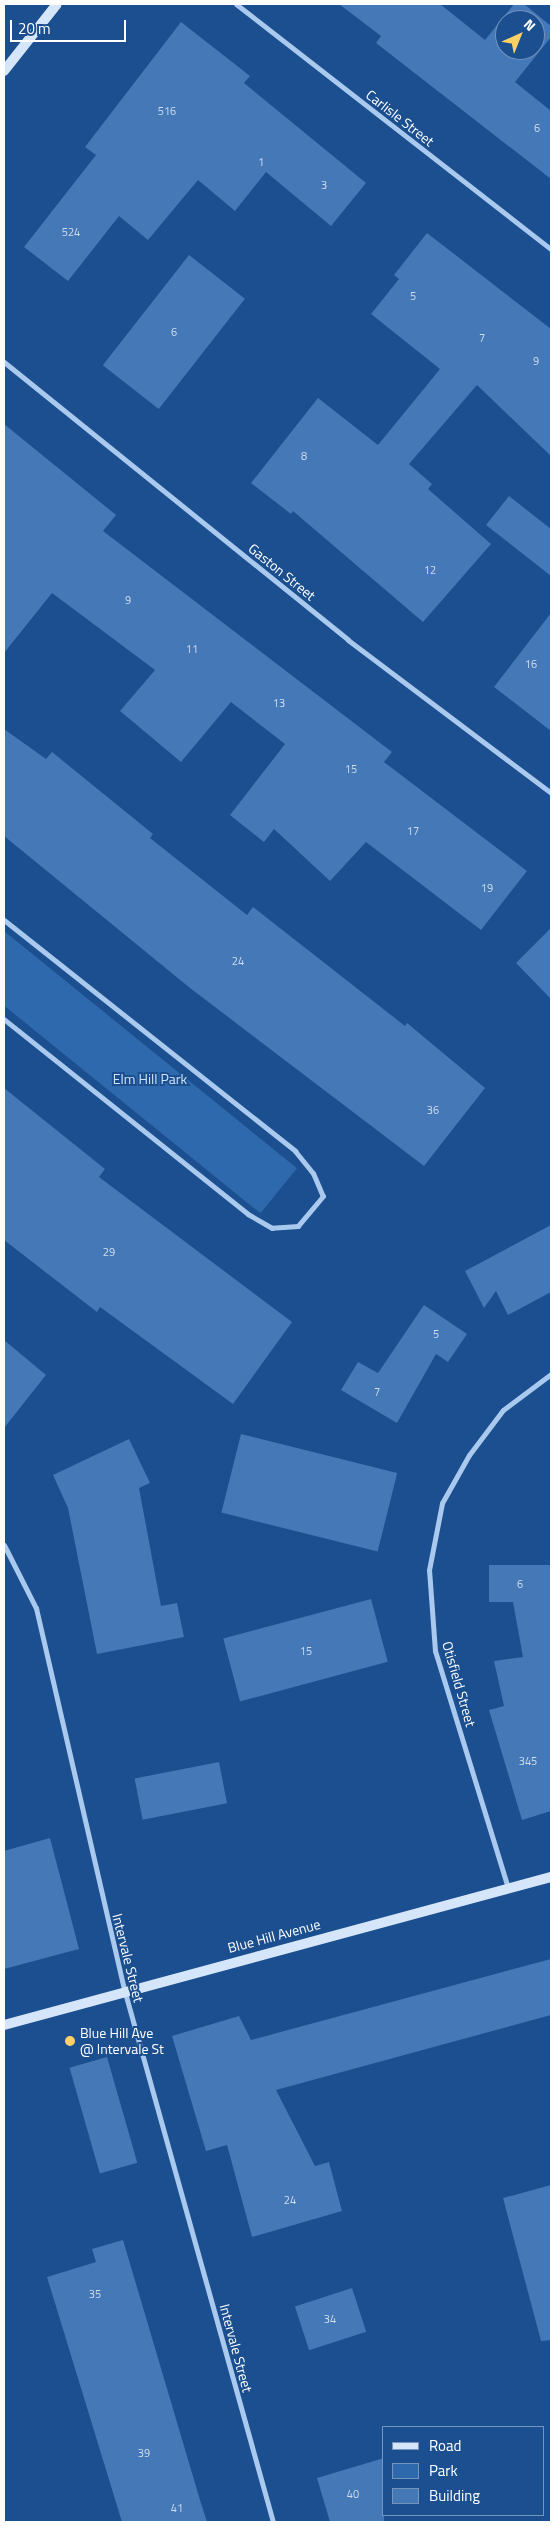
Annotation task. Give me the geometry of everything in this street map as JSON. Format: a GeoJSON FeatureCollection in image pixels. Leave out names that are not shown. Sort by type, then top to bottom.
{"type":"FeatureCollection","features":[{"type":"Feature","properties":{"kind":"main road"},"geometry":{"type":"LineString","coordinates":[[4,72],[57,4]]}},
{"type":"Feature","properties":{"kind":"main road","name":"Blue Hill Avenue"},"geometry":{"type":"LineString","coordinates":[[4,2025],[124,1989],[551,1877]]}},
{"type":"Feature","properties":{"kind":"street","name":"Carlisle Street"},"geometry":{"type":"LineString","coordinates":[[236,4],[551,249]]}},
{"type":"Feature","properties":{"kind":"street","name":"Gaston Street"},"geometry":{"type":"LineString","coordinates":[[4,362],[348,640],[551,793]]}},
{"type":"Feature","properties":{"kind":"street"},"geometry":{"type":"LineString","coordinates":[[4,920],[295,1152],[313,1173],[323,1196],[298,1226],[272,1228],[248,1214],[4,1019]]}},
{"type":"Feature","properties":{"kind":"street","name":"Otisfield Street"},"geometry":{"type":"LineString","coordinates":[[508,1888],[435,1651],[429,1570],[442,1504],[469,1455],[503,1410],[551,1374]]}},
{"type":"Feature","properties":{"kind":"street","name":"Intervale Street"},"geometry":{"type":"LineString","coordinates":[[4,1545],[36,1608],[124,1989],[273,2522]]}},
{"type":"Feature","properties":{"kind":"green space","name":"Elm Hill Park"},"geometry":{"type":"Polygon","coordinates":[[[4,931],[297,1168],[260,1213],[4,1006],[4,931]]]}},
{"type":"Feature","properties":{"kind":"building"},"geometry":{"type":"Polygon","coordinates":[[[339,4],[440,4],[485,40],[495,28],[495,60],[533,60],[515,82],[551,111],[551,179],[376,43],[381,36],[339,4]]]}},
{"type":"Feature","properties":{"kind":"building"},"geometry":{"type":"Polygon","coordinates":[[[514,4],[524,4],[531,10],[509,10],[514,4]]]}},
{"type":"Feature","properties":{"kind":"building"},"geometry":{"type":"Polygon","coordinates":[[[545,21],[551,26],[551,37],[545,44],[545,21]]]}},
{"type":"Feature","properties":{"kind":"building"},"geometry":{"type":"Polygon","coordinates":[[[181,22],[250,76],[244,83],[366,183],[331,226],[266,172],[235,211],[198,180],[148,240],[119,216],[68,281],[24,247],[96,155],[85,147],[181,22]]]}},
{"type":"Feature","properties":{"kind":"building"},"geometry":{"type":"Polygon","coordinates":[[[427,233],[551,329],[551,456],[477,385],[409,464],[432,484],[428,489],[491,544],[423,622],[293,511],[291,514],[251,483],[318,398],[378,445],[440,369],[371,314],[399,279],[394,275],[427,233]]]}},
{"type":"Feature","properties":{"kind":"building"},"geometry":{"type":"Polygon","coordinates":[[[189,255],[245,299],[159,409],[103,365],[189,255]]]}},
{"type":"Feature","properties":{"kind":"building"},"geometry":{"type":"Polygon","coordinates":[[[4,424],[116,515],[103,531],[392,752],[384,762],[527,871],[481,930],[366,842],[330,881],[274,829],[264,842],[230,815],[285,744],[231,702],[181,762],[120,711],[155,670],[52,593],[4,653],[4,424]]]}},
{"type":"Feature","properties":{"kind":"building"},"geometry":{"type":"Polygon","coordinates":[[[509,496],[551,529],[551,576],[486,525],[509,496]]]}},
{"type":"Feature","properties":{"kind":"building"},"geometry":{"type":"Polygon","coordinates":[[[551,613],[551,731],[494,687],[551,613]]]}},
{"type":"Feature","properties":{"kind":"building"},"geometry":{"type":"Polygon","coordinates":[[[4,729],[46,759],[52,752],[153,834],[150,838],[247,915],[253,907],[405,1026],[407,1023],[485,1088],[424,1166],[190,988],[4,836],[4,729]]]}},
{"type":"Feature","properties":{"kind":"building"},"geometry":{"type":"Polygon","coordinates":[[[551,928],[551,999],[516,963],[551,928]]]}},
{"type":"Feature","properties":{"kind":"building"},"geometry":{"type":"Polygon","coordinates":[[[4,1088],[105,1169],[99,1177],[292,1322],[233,1404],[100,1307],[97,1312],[4,1240],[4,1088]]]}},
{"type":"Feature","properties":{"kind":"building"},"geometry":{"type":"Polygon","coordinates":[[[551,1225],[551,1292],[508,1315],[496,1291],[484,1308],[465,1271],[551,1225]]]}},
{"type":"Feature","properties":{"kind":"building"},"geometry":{"type":"Polygon","coordinates":[[[424,1305],[467,1334],[448,1362],[436,1354],[397,1423],[341,1390],[358,1362],[378,1373],[424,1305]]]}},
{"type":"Feature","properties":{"kind":"building"},"geometry":{"type":"Polygon","coordinates":[[[4,1340],[46,1375],[4,1428],[4,1340]]]}},
{"type":"Feature","properties":{"kind":"building"},"geometry":{"type":"Polygon","coordinates":[[[241,1434],[397,1473],[378,1552],[221,1513],[241,1434]]]}},
{"type":"Feature","properties":{"kind":"building"},"geometry":{"type":"Polygon","coordinates":[[[129,1439],[150,1483],[139,1488],[161,1606],[177,1603],[184,1637],[97,1654],[68,1508],[53,1475],[129,1439]]]}},
{"type":"Feature","properties":{"kind":"building"},"geometry":{"type":"Polygon","coordinates":[[[489,1565],[551,1565],[551,1811],[522,1820],[489,1710],[504,1706],[494,1661],[523,1657],[513,1602],[489,1602],[489,1565]]]}},
{"type":"Feature","properties":{"kind":"building"},"geometry":{"type":"Polygon","coordinates":[[[371,1599],[388,1662],[240,1701],[223,1639],[371,1599]]]}},
{"type":"Feature","properties":{"kind":"building"},"geometry":{"type":"Polygon","coordinates":[[[219,1762],[227,1803],[143,1820],[135,1778],[219,1762]]]}},
{"type":"Feature","properties":{"kind":"building"},"geometry":{"type":"Polygon","coordinates":[[[50,1838],[79,1949],[4,1969],[4,1851],[50,1838]]]}},
{"type":"Feature","properties":{"kind":"building"},"geometry":{"type":"Polygon","coordinates":[[[551,1959],[551,2015],[276,2090],[315,2166],[329,2162],[342,2211],[252,2237],[227,2145],[206,2151],[172,2036],[239,2016],[251,2040],[551,1959]]]}},
{"type":"Feature","properties":{"kind":"building"},"geometry":{"type":"Polygon","coordinates":[[[107,2057],[137,2163],[100,2173],[70,2068],[107,2057]]]}},
{"type":"Feature","properties":{"kind":"building"},"geometry":{"type":"Polygon","coordinates":[[[551,2185],[551,2340],[541,2341],[503,2198],[551,2185]]]}},
{"type":"Feature","properties":{"kind":"building"},"geometry":{"type":"Polygon","coordinates":[[[123,2240],[207,2522],[122,2522],[47,2277],[96,2262],[92,2249],[123,2240]]]}},
{"type":"Feature","properties":{"kind":"building"},"geometry":{"type":"Polygon","coordinates":[[[352,2288],[366,2332],[309,2350],[295,2307],[352,2288]]]}},
{"type":"Feature","properties":{"kind":"building"},"geometry":{"type":"Polygon","coordinates":[[[382,2459],[382,2516],[384,2516],[384,2522],[330,2522],[317,2478],[382,2459]]]}},
{"type":"Feature","properties":{"kind":"place","name":"Blue Hill Ave @ Intervale St"},"geometry":{"type":"Point","coordinates":[70,2041]}}]}
